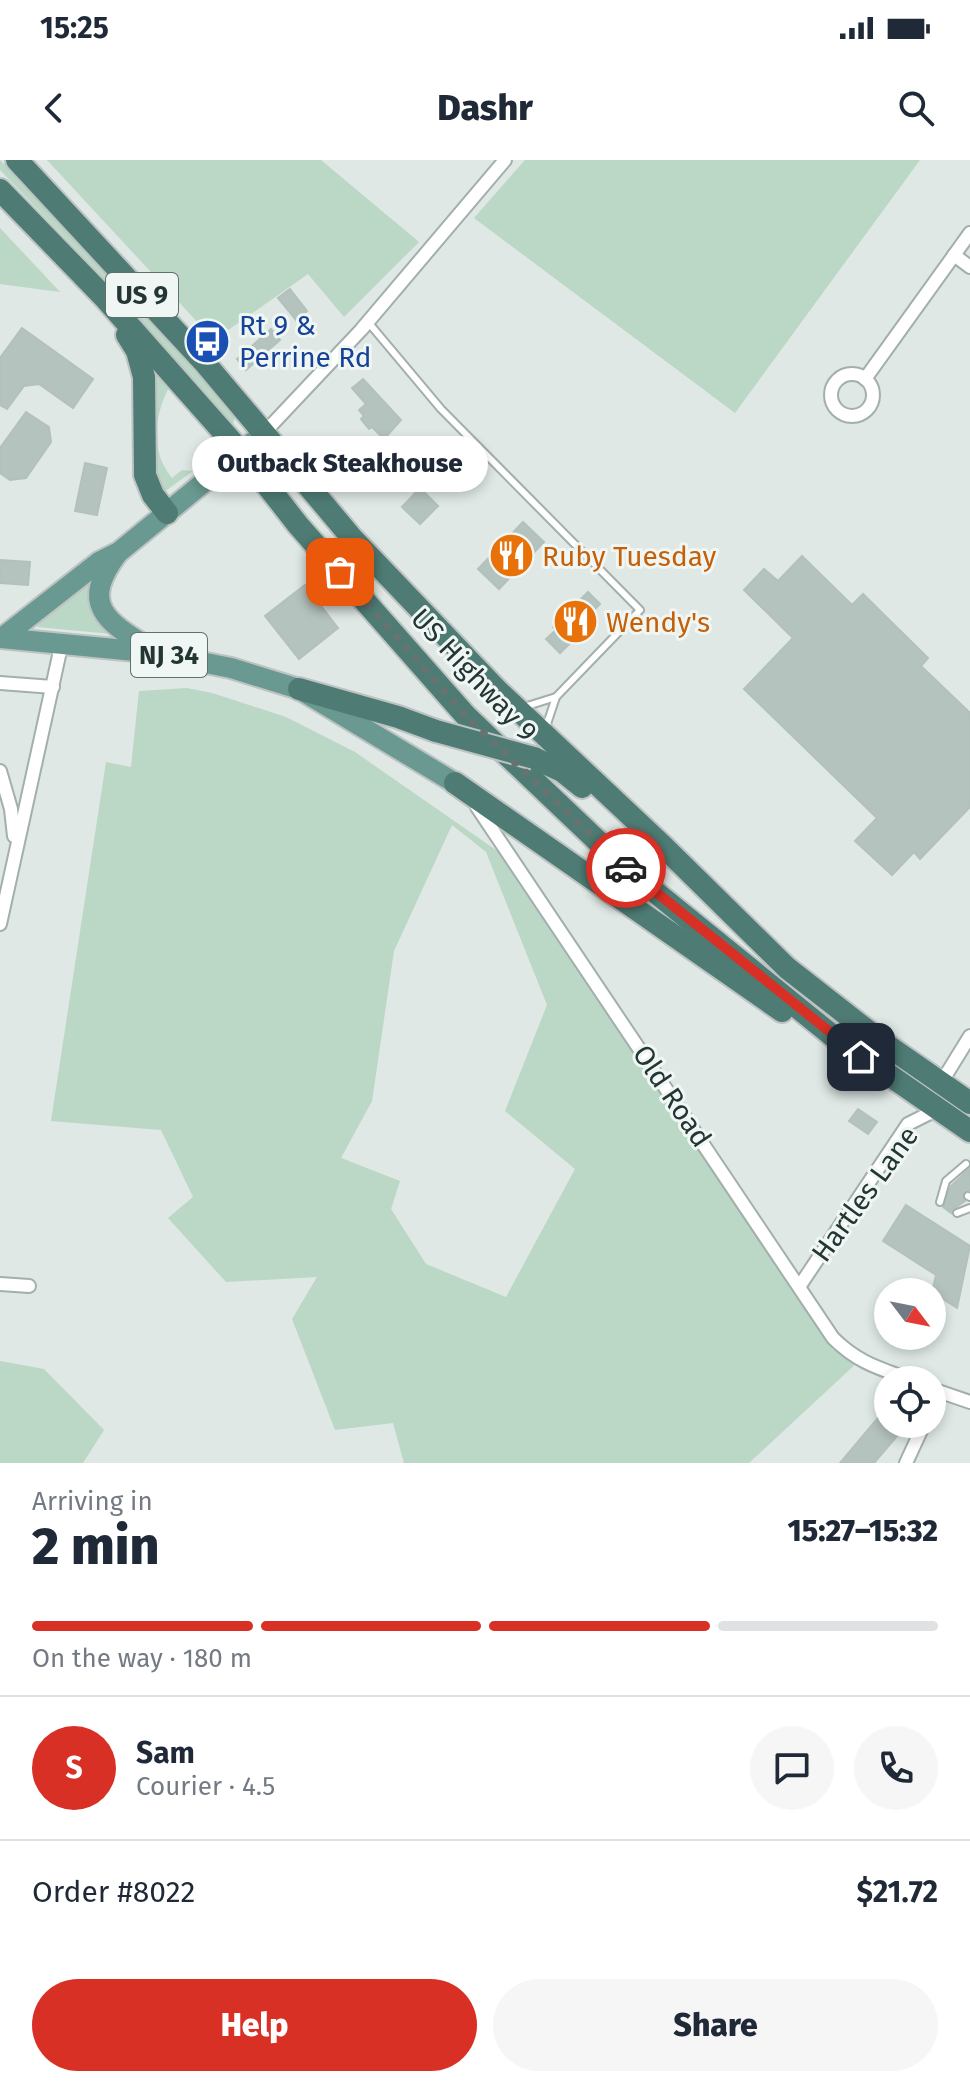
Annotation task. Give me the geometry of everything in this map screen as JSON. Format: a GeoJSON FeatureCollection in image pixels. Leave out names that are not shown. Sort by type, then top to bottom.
{"type":"FeatureCollection","features":[{"type":"Feature","properties":{"kind":"highway","name":"US Highway 9"},"geometry":{"type":"LineString","coordinates":[[17,160],[204,362],[352,538],[518,709],[787,968],[878,1039],[970,1103]]}},
{"type":"Feature","properties":{"kind":"highway","name":"US Highway 9"},"geometry":{"type":"LineString","coordinates":[[0,190],[103,296],[466,716],[628,870],[834,1037],[970,1131]]}},
{"type":"Feature","properties":{"kind":"highway"},"geometry":{"type":"LineString","coordinates":[[103,296],[137,351],[144,377],[145,475],[153,495],[167,513]]}},
{"type":"Feature","properties":{"kind":"highway"},"geometry":{"type":"LineString","coordinates":[[299,689],[534,758],[562,771],[664,847]]}},
{"type":"Feature","properties":{"kind":"highway"},"geometry":{"type":"LineString","coordinates":[[455,783],[775,1008],[834,1037]]}},
{"type":"Feature","properties":{"kind":"main road"},"geometry":{"type":"LineString","coordinates":[[1,638],[88,570],[119,552],[264,433]]}},
{"type":"Feature","properties":{"kind":"main road"},"geometry":{"type":"LineString","coordinates":[[119,552],[106,569],[97,600],[111,623],[156,653]]}},
{"type":"Feature","properties":{"kind":"main road","name":"NJ 34"},"geometry":{"type":"LineString","coordinates":[[1,638],[156,653],[231,668],[299,689]]}},
{"type":"Feature","properties":{"kind":"main road"},"geometry":{"type":"LineString","coordinates":[[299,689],[455,783]]}},
{"type":"Feature","properties":{"kind":"street"},"geometry":{"type":"LineString","coordinates":[[264,433],[368,322],[505,160]]}},
{"type":"Feature","properties":{"kind":"street"},"geometry":{"type":"LineString","coordinates":[[865,379],[970,233]]}},
{"type":"Feature","properties":{"kind":"street"},"geometry":{"type":"LineString","coordinates":[[954,255],[970,267]]}},
{"type":"Feature","properties":{"kind":"street"},"geometry":{"type":"LineString","coordinates":[[0,924],[62,642]]}},
{"type":"Feature","properties":{"kind":"street"},"geometry":{"type":"LineString","coordinates":[[0,683],[53,687]]}},
{"type":"Feature","properties":{"kind":"street"},"geometry":{"type":"LineString","coordinates":[[0,771],[5,810],[15,847]]}},
{"type":"Feature","properties":{"kind":"street","name":"Old Road"},"geometry":{"type":"LineString","coordinates":[[455,783],[486,817],[833,1338],[849,1353],[874,1367]]}},
{"type":"Feature","properties":{"kind":"street"},"geometry":{"type":"LineString","coordinates":[[941,1083],[970,1036]]}},
{"type":"Feature","properties":{"kind":"street","name":"Hartles Lane"},"geometry":{"type":"LineString","coordinates":[[799,1287],[908,1124],[938,1109]]}},
{"type":"Feature","properties":{"kind":"street"},"geometry":{"type":"LineString","coordinates":[[0,1284],[29,1286]]}},
{"type":"Feature","properties":{"kind":"street"},"geometry":{"type":"LineString","coordinates":[[946,1394],[970,1402]]}},
{"type":"Feature","properties":{"kind":"street"},"geometry":{"type":"LineString","coordinates":[[906,1463],[918,1438]]}},
{"type":"Feature","properties":{"kind":"lane"},"geometry":{"type":"LineString","coordinates":[[368,322],[441,409],[640,610],[556,697],[544,734]]}},
{"type":"Feature","properties":{"kind":"lane"},"geometry":{"type":"LineString","coordinates":[[518,709],[556,697]]}},
{"type":"Feature","properties":{"kind":"lane"},"geometry":{"type":"LineString","coordinates":[[940,1202],[949,1183],[966,1164]]}},
{"type":"Feature","properties":{"kind":"lane"},"geometry":{"type":"LineString","coordinates":[[945,1194],[949,1183],[960,1173]]}},
{"type":"Feature","properties":{"kind":"lane"},"geometry":{"type":"LineString","coordinates":[[962,1206],[970,1207]]}},
{"type":"Feature","properties":{"kind":"lane"},"geometry":{"type":"LineString","coordinates":[[957,1213],[970,1207]]}},
{"type":"Feature","properties":{"kind":"green space"},"geometry":{"type":"Polygon","coordinates":[[[0,160],[153,322],[235,417],[233,424],[93,267],[0,170],[0,160]]]}},
{"type":"Feature","properties":{"kind":"green space"},"geometry":{"type":"Polygon","coordinates":[[[47,160],[321,160],[419,242],[344,317],[308,274],[214,340],[47,160]]]}},
{"type":"Feature","properties":{"kind":"green space"},"geometry":{"type":"Polygon","coordinates":[[[525,160],[920,160],[735,413],[474,218],[525,160]]]}},
{"type":"Feature","properties":{"kind":"green space"},"geometry":{"type":"Polygon","coordinates":[[[0,228],[60,292],[0,284],[0,228]]]}},
{"type":"Feature","properties":{"kind":"green space"},"geometry":{"type":"Polygon","coordinates":[[[152,370],[169,387],[158,422],[160,457],[172,478],[182,470],[193,471],[164,492],[153,482],[152,370]]]}},
{"type":"Feature","properties":{"kind":"green space"},"geometry":{"type":"Polygon","coordinates":[[[94,578],[112,634],[37,627],[47,615],[94,578]]]}},
{"type":"Feature","properties":{"kind":"green space"},"geometry":{"type":"Polygon","coordinates":[[[187,688],[286,717],[355,752],[519,866],[833,1350],[860,1360],[749,1463],[404,1463],[393,1423],[335,1430],[292,1319],[317,1277],[226,1282],[168,1218],[193,1197],[161,1130],[51,1121],[106,762],[131,767],[139,691],[187,688]],[[452,825],[394,951],[372,1101],[341,1158],[400,1181],[391,1209],[426,1264],[506,1297],[575,1169],[505,1111],[547,1005],[486,852],[452,825]]]}},
{"type":"Feature","properties":{"kind":"green space"},"geometry":{"type":"Polygon","coordinates":[[[0,1361],[44,1369],[104,1430],[83,1463],[0,1463],[0,1361]]]}},
{"type":"Feature","properties":{"kind":"building"},"geometry":{"type":"Polygon","coordinates":[[[290,289],[307,311],[296,320],[278,298],[290,289]]]}},
{"type":"Feature","properties":{"kind":"building"},"geometry":{"type":"Polygon","coordinates":[[[22,328],[93,379],[73,408],[39,384],[24,386],[7,409],[0,405],[0,358],[22,328]]]}},
{"type":"Feature","properties":{"kind":"building"},"geometry":{"type":"Polygon","coordinates":[[[271,329],[280,340],[246,370],[237,359],[271,329]]]}},
{"type":"Feature","properties":{"kind":"building"},"geometry":{"type":"Polygon","coordinates":[[[363,379],[401,420],[384,439],[361,419],[364,416],[359,410],[366,404],[352,388],[363,379]]]}},
{"type":"Feature","properties":{"kind":"building"},"geometry":{"type":"Polygon","coordinates":[[[26,412],[49,427],[51,442],[26,478],[10,480],[0,473],[0,448],[26,412]]]}},
{"type":"Feature","properties":{"kind":"building"},"geometry":{"type":"Polygon","coordinates":[[[85,463],[107,468],[97,515],[75,511],[85,463]]]}},
{"type":"Feature","properties":{"kind":"building"},"geometry":{"type":"Polygon","coordinates":[[[420,488],[438,506],[420,524],[402,507],[420,488]]]}},
{"type":"Feature","properties":{"kind":"building","name":"Ruby Tuesday"},"geometry":{"type":"Polygon","coordinates":[[[523,522],[544,542],[499,589],[478,569],[523,522]]]}},
{"type":"Feature","properties":{"kind":"building"},"geometry":{"type":"Polygon","coordinates":[[[802,556],[852,605],[863,594],[928,658],[921,666],[970,713],[970,807],[920,859],[914,852],[892,875],[855,841],[877,818],[744,689],[793,638],[744,590],[764,569],[778,581],[802,556]]]}},
{"type":"Feature","properties":{"kind":"building"},"geometry":{"type":"Polygon","coordinates":[[[0,560],[30,562],[28,585],[0,583],[0,560]]]}},
{"type":"Feature","properties":{"kind":"building"},"geometry":{"type":"Polygon","coordinates":[[[305,585],[338,628],[299,659],[265,616],[305,585]]]}},
{"type":"Feature","properties":{"kind":"building","name":"Wendy's"},"geometry":{"type":"Polygon","coordinates":[[[588,592],[600,604],[592,612],[597,617],[560,653],[546,639],[556,630],[553,627],[588,592]]]}},
{"type":"Feature","properties":{"kind":"building"},"geometry":{"type":"Polygon","coordinates":[[[858,1109],[877,1122],[868,1134],[849,1121],[858,1109]]]}},
{"type":"Feature","properties":{"kind":"building"},"geometry":{"type":"Polygon","coordinates":[[[970,1168],[970,1190],[963,1193],[965,1201],[951,1213],[943,1207],[951,1186],[970,1168]]]}},
{"type":"Feature","properties":{"kind":"building"},"geometry":{"type":"Polygon","coordinates":[[[906,1205],[970,1246],[957,1308],[946,1301],[946,1278],[935,1278],[936,1275],[883,1241],[906,1205]]]}},
{"type":"Feature","properties":{"kind":"building"},"geometry":{"type":"Polygon","coordinates":[[[874,1423],[874,1438],[895,1438],[874,1463],[840,1463],[874,1423]]]}},
{"type":"Feature","properties":{"kind":"way so far"},"geometry":{"type":"LineString","coordinates":[[340,572],[466,716],[626,868]]}},
{"type":"Feature","properties":{"kind":"place","name":"Rt 9 & Perrine Rd"},"geometry":{"type":"Point","coordinates":[208,341]}},
{"type":"Feature","properties":{"kind":"place","name":"Ruby Tuesday"},"geometry":{"type":"Point","coordinates":[511,556]}},
{"type":"Feature","properties":{"kind":"place","name":"Outback Steakhouse"},"geometry":{"type":"Point","coordinates":[340,572]}},
{"type":"Feature","properties":{"kind":"place","name":"Wendy's"},"geometry":{"type":"Point","coordinates":[575,622]}},
{"type":"Feature","properties":{"kind":"route"},"geometry":{"type":"LineString","coordinates":[[626,868],[861,1057]]}}]}
